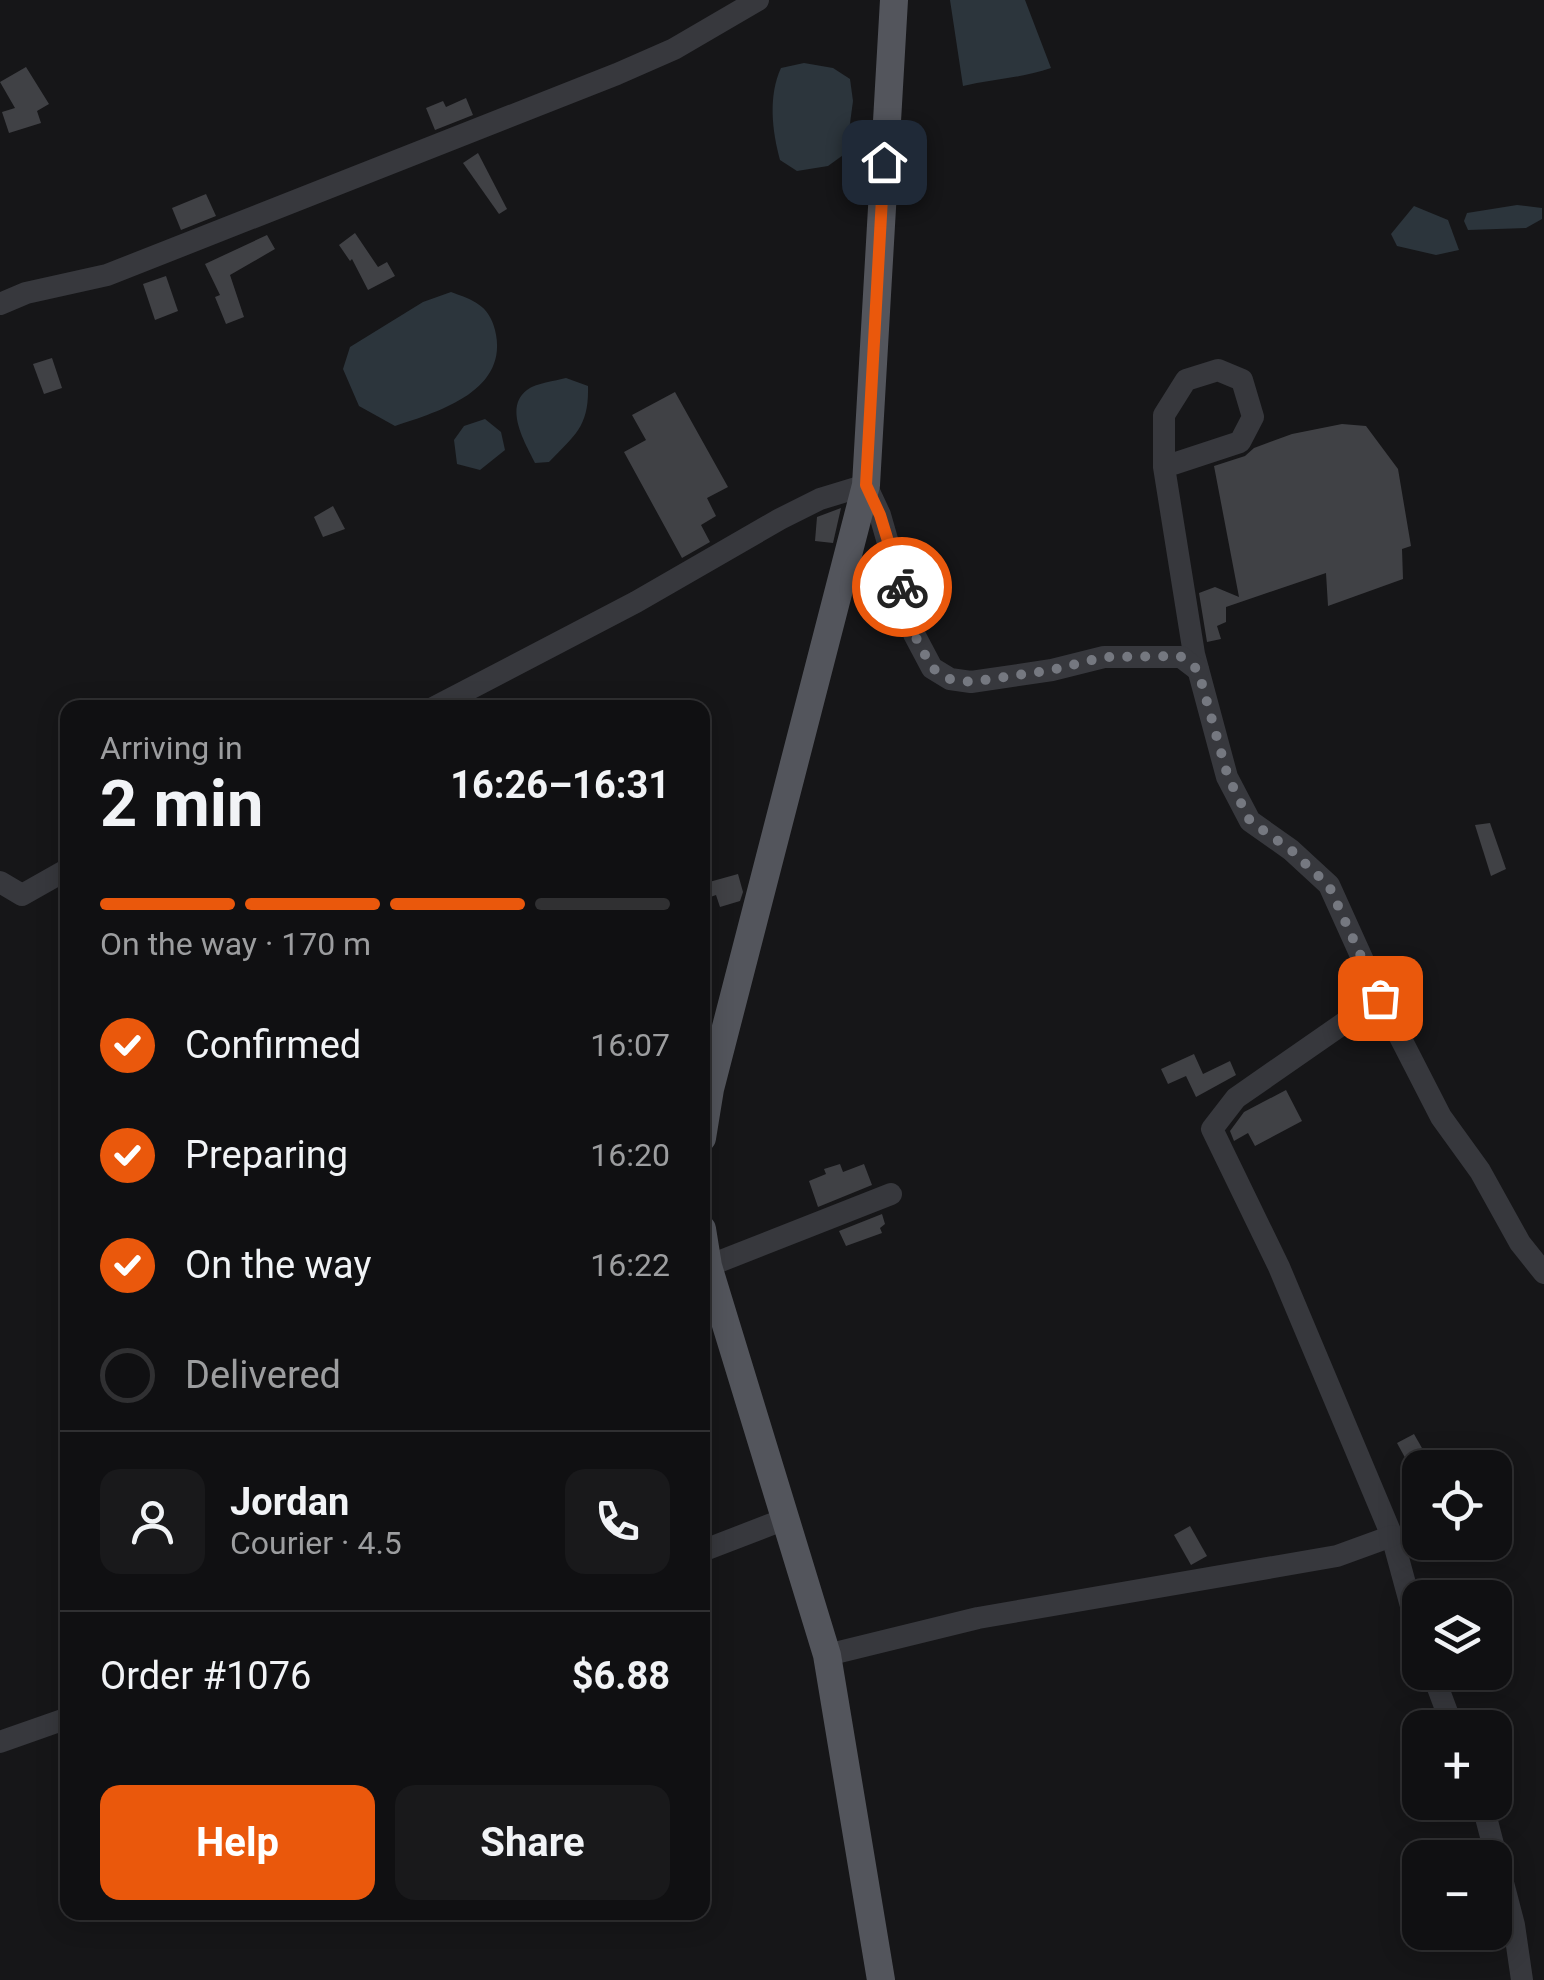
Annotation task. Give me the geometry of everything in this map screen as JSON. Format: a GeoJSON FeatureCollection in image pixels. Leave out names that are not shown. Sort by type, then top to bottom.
{"type":"FeatureCollection","features":[{"type":"Feature","properties":{"kind":"main road"},"geometry":{"type":"LineString","coordinates":[[710,1096],[866,485],[894,0]]}},
{"type":"Feature","properties":{"kind":"main road"},"geometry":{"type":"LineString","coordinates":[[710,1273],[828,1656],[881,1980]]}},
{"type":"Feature","properties":{"kind":"street"},"geometry":{"type":"LineString","coordinates":[[0,304],[26,293],[106,275],[617,74],[674,49],[758,0]]}},
{"type":"Feature","properties":{"kind":"street"},"geometry":{"type":"LineString","coordinates":[[1164,468],[1240,442],[1253,416],[1242,380],[1218,370],[1186,380],[1164,416],[1164,468],[1198,670],[1228,777],[1250,821],[1291,850],[1329,886],[1441,1118],[1480,1171],[1520,1243],[1544,1273]]}},
{"type":"Feature","properties":{"kind":"street"},"geometry":{"type":"LineString","coordinates":[[448,700],[636,602],[780,519],[820,499],[866,485],[880,515],[914,634],[932,668],[950,679],[971,682],[1052,670],[1104,657],[1180,656],[1198,670]]}},
{"type":"Feature","properties":{"kind":"street"},"geometry":{"type":"LineString","coordinates":[[0,882],[22,894],[60,873]]}},
{"type":"Feature","properties":{"kind":"street"},"geometry":{"type":"LineString","coordinates":[[1380,998],[1236,1098],[1212,1129],[1279,1268],[1392,1536],[1402,1580]]}},
{"type":"Feature","properties":{"kind":"street"},"geometry":{"type":"LineString","coordinates":[[710,1265],[891,1194]]}},
{"type":"Feature","properties":{"kind":"street"},"geometry":{"type":"LineString","coordinates":[[710,1548],[785,1519]]}},
{"type":"Feature","properties":{"kind":"street"},"geometry":{"type":"LineString","coordinates":[[828,1656],[978,1618],[1337,1556],[1392,1536]]}},
{"type":"Feature","properties":{"kind":"street"},"geometry":{"type":"LineString","coordinates":[[0,1742],[60,1721]]}},
{"type":"Feature","properties":{"kind":"street"},"geometry":{"type":"LineString","coordinates":[[1487,1820],[1514,1925],[1522,1980]]}},
{"type":"Feature","properties":{"kind":"shaded area"},"geometry":{"type":"Polygon","coordinates":[[[950,0],[1025,0],[1051,68],[963,86],[950,0]]]}},
{"type":"Feature","properties":{"kind":"shaded area"},"geometry":{"type":"Polygon","coordinates":[[[804,63],[833,68],[850,79],[853,101],[846,153],[828,166],[797,171],[780,160],[773,102],[781,68],[804,63]]]}},
{"type":"Feature","properties":{"kind":"shaded area"},"geometry":{"type":"Polygon","coordinates":[[[1517,205],[1542,208],[1542,219],[1526,228],[1468,230],[1464,221],[1467,213],[1517,205]]]}},
{"type":"Feature","properties":{"kind":"shaded area"},"geometry":{"type":"Polygon","coordinates":[[[1414,206],[1448,220],[1459,250],[1436,255],[1397,246],[1391,234],[1414,206]]]}},
{"type":"Feature","properties":{"kind":"shaded area"},"geometry":{"type":"Polygon","coordinates":[[[451,292],[479,305],[489,315],[495,330],[497,351],[482,383],[451,405],[395,426],[359,406],[343,369],[350,347],[423,302],[451,292]]]}},
{"type":"Feature","properties":{"kind":"shaded area"},"geometry":{"type":"Polygon","coordinates":[[[566,378],[588,386],[583,420],[549,462],[535,463],[522,436],[517,406],[527,390],[566,378]]]}},
{"type":"Feature","properties":{"kind":"shaded area"},"geometry":{"type":"Polygon","coordinates":[[[485,419],[501,432],[505,450],[480,470],[457,464],[454,440],[464,426],[485,419]]]}},
{"type":"Feature","properties":{"kind":"building"},"geometry":{"type":"Polygon","coordinates":[[[26,67],[49,104],[37,111],[41,123],[9,133],[2,112],[15,108],[0,82],[26,67]]]}},
{"type":"Feature","properties":{"kind":"building"},"geometry":{"type":"Polygon","coordinates":[[[466,98],[473,115],[435,130],[426,108],[443,101],[446,107],[466,98]]]}},
{"type":"Feature","properties":{"kind":"building"},"geometry":{"type":"Polygon","coordinates":[[[478,153],[507,209],[499,214],[463,163],[478,153]]]}},
{"type":"Feature","properties":{"kind":"building"},"geometry":{"type":"Polygon","coordinates":[[[206,194],[216,216],[181,230],[172,208],[206,194]]]}},
{"type":"Feature","properties":{"kind":"building"},"geometry":{"type":"Polygon","coordinates":[[[355,233],[378,267],[387,262],[395,276],[368,290],[352,259],[339,245],[355,233]]]}},
{"type":"Feature","properties":{"kind":"building"},"geometry":{"type":"Polygon","coordinates":[[[267,235],[275,249],[230,275],[244,317],[226,324],[215,297],[220,295],[205,264],[267,235]]]}},
{"type":"Feature","properties":{"kind":"building"},"geometry":{"type":"Polygon","coordinates":[[[166,276],[178,311],[155,320],[143,284],[166,276]]]}},
{"type":"Feature","properties":{"kind":"building"},"geometry":{"type":"Polygon","coordinates":[[[52,358],[62,388],[44,394],[33,364],[52,358]]]}},
{"type":"Feature","properties":{"kind":"building"},"geometry":{"type":"Polygon","coordinates":[[[675,392],[728,487],[707,498],[716,516],[701,525],[710,542],[682,558],[624,452],[646,440],[632,415],[675,392]]]}},
{"type":"Feature","properties":{"kind":"building"},"geometry":{"type":"Polygon","coordinates":[[[1342,424],[1366,426],[1398,469],[1411,546],[1402,549],[1403,579],[1328,606],[1326,573],[1226,607],[1226,622],[1217,626],[1221,639],[1207,642],[1199,593],[1215,587],[1239,597],[1214,466],[1292,434],[1342,424]]]}},
{"type":"Feature","properties":{"kind":"building"},"geometry":{"type":"Polygon","coordinates":[[[333,506],[345,529],[323,537],[314,517],[333,506]]]}},
{"type":"Feature","properties":{"kind":"building"},"geometry":{"type":"Polygon","coordinates":[[[841,508],[833,543],[815,541],[817,517],[841,508]]]}},
{"type":"Feature","properties":{"kind":"building"},"geometry":{"type":"Polygon","coordinates":[[[1490,823],[1506,869],[1491,876],[1475,825],[1490,823]]]}},
{"type":"Feature","properties":{"kind":"building"},"geometry":{"type":"Polygon","coordinates":[[[738,874],[743,892],[740,901],[720,907],[716,895],[710,897],[710,882],[738,874]]]}},
{"type":"Feature","properties":{"kind":"building"},"geometry":{"type":"Polygon","coordinates":[[[1194,1054],[1203,1074],[1230,1061],[1236,1075],[1196,1097],[1186,1076],[1168,1084],[1161,1069],[1194,1054]]]}},
{"type":"Feature","properties":{"kind":"building"},"geometry":{"type":"Polygon","coordinates":[[[1286,1090],[1302,1121],[1255,1146],[1248,1133],[1234,1141],[1230,1131],[1244,1112],[1286,1090]]]}},
{"type":"Feature","properties":{"kind":"building"},"geometry":{"type":"Polygon","coordinates":[[[840,1164],[843,1172],[864,1164],[872,1185],[818,1207],[809,1181],[826,1174],[824,1169],[840,1164]]]}},
{"type":"Feature","properties":{"kind":"building"},"geometry":{"type":"Polygon","coordinates":[[[882,1214],[882,1233],[846,1246],[839,1231],[882,1214]]]}},
{"type":"Feature","properties":{"kind":"building"},"geometry":{"type":"Polygon","coordinates":[[[1414,1434],[1423,1450],[1402,1452],[1397,1443],[1414,1434]]]}},
{"type":"Feature","properties":{"kind":"building"},"geometry":{"type":"Polygon","coordinates":[[[1190,1526],[1207,1556],[1191,1565],[1174,1535],[1190,1526]]]}},
{"type":"Feature","properties":{"kind":"way so far"},"geometry":{"type":"LineString","coordinates":[[902,587],[914,634],[932,668],[950,679],[971,682],[1052,670],[1104,657],[1180,656],[1198,670],[1228,777],[1250,821],[1291,850],[1329,886],[1380,998]]}},
{"type":"Feature","properties":{"kind":"route"},"geometry":{"type":"LineString","coordinates":[[884,162],[866,485],[880,515],[902,587]]}}]}
